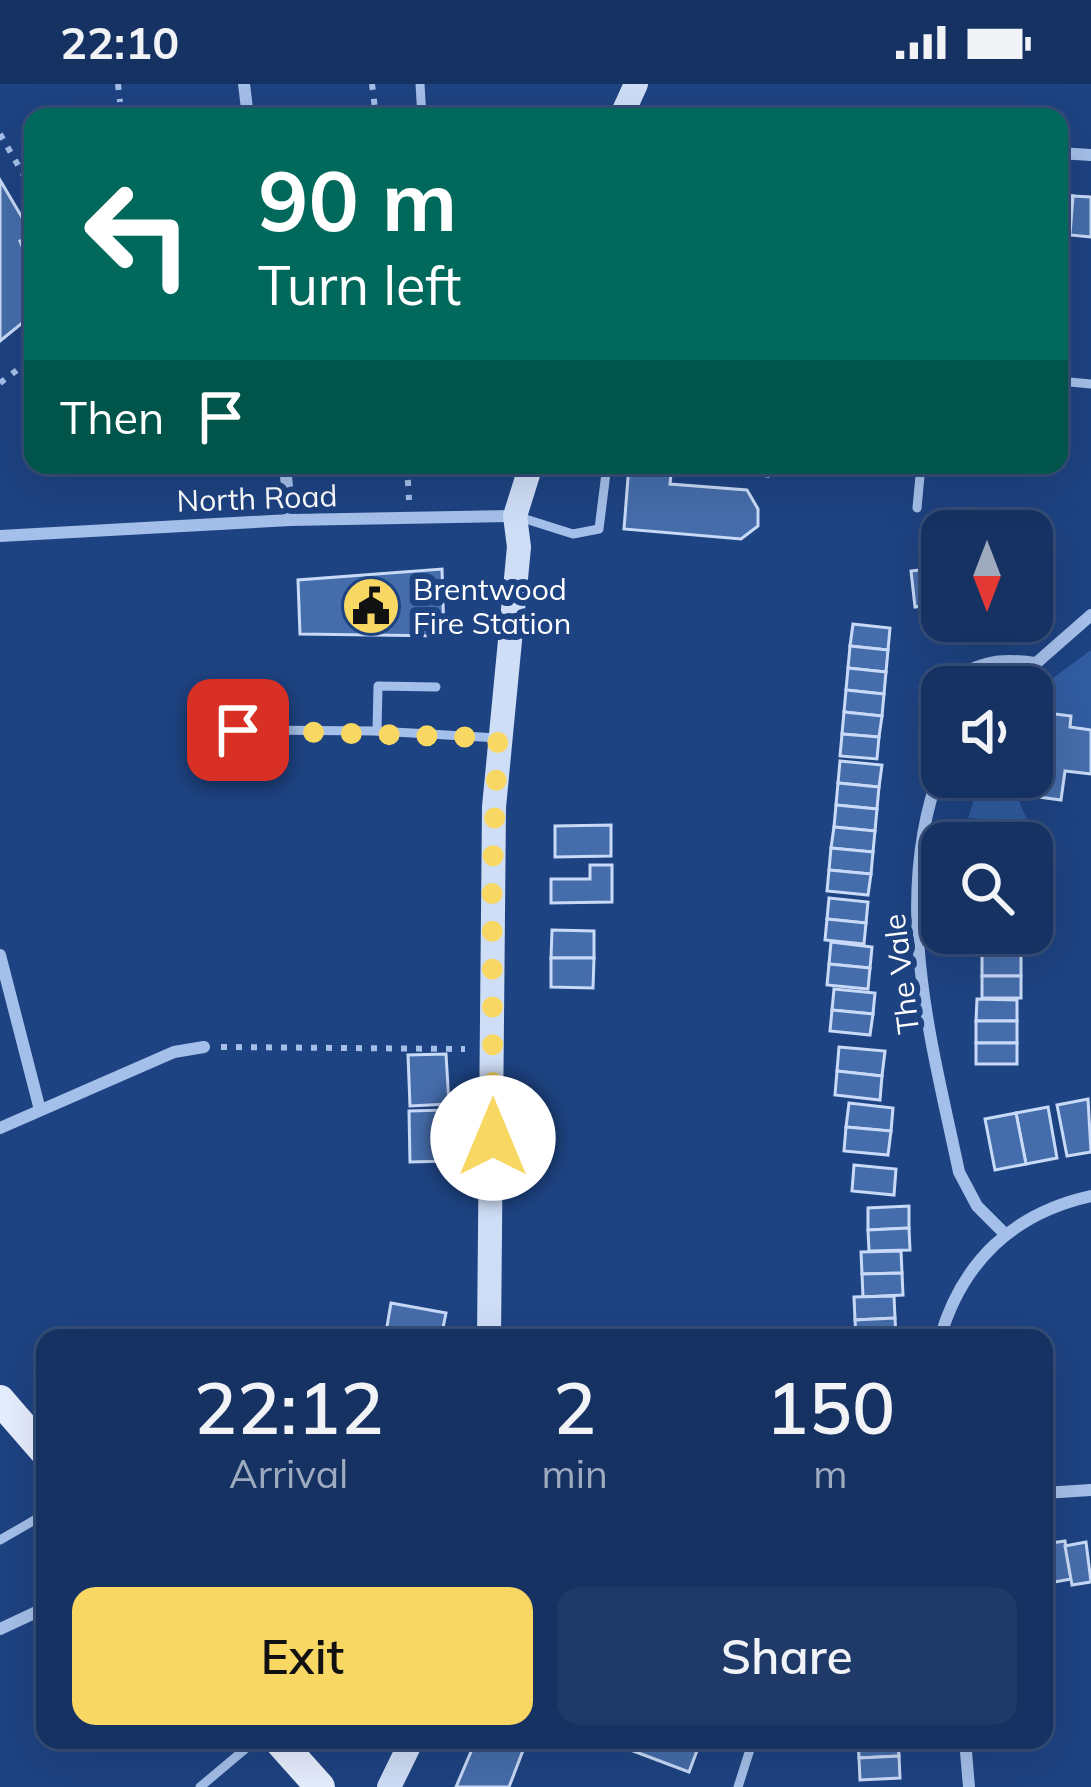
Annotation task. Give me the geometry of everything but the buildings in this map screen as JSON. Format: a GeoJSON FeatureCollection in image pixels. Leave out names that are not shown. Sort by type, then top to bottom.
{"type":"FeatureCollection","features":[{"type":"Feature","properties":{"kind":"main road"},"geometry":{"type":"LineString","coordinates":[[0,1400],[36,1441]]}},
{"type":"Feature","properties":{"kind":"main road"},"geometry":{"type":"LineString","coordinates":[[286,1749],[320,1787]]}},
{"type":"Feature","properties":{"kind":"street"},"geometry":{"type":"LineString","coordinates":[[286,474],[290,520]]}},
{"type":"Feature","properties":{"kind":"street"},"geometry":{"type":"LineString","coordinates":[[489,1329],[498,738],[520,547],[515,515],[528,474]]}},
{"type":"Feature","properties":{"kind":"street","name":"North Road"},"geometry":{"type":"LineString","coordinates":[[0,536],[290,520],[515,515]]}},
{"type":"Feature","properties":{"kind":"street"},"geometry":{"type":"LineString","coordinates":[[1034,666],[1091,615]]}},
{"type":"Feature","properties":{"kind":"street","name":"The Vale"},"geometry":{"type":"LineString","coordinates":[[934,798],[918,866],[916,938],[958,1172],[977,1205],[1005,1234]]}},
{"type":"Feature","properties":{"kind":"street"},"geometry":{"type":"LineString","coordinates":[[0,955],[40,1110]]}},
{"type":"Feature","properties":{"kind":"street"},"geometry":{"type":"LineString","coordinates":[[0,1128],[174,1052],[204,1047]]}},
{"type":"Feature","properties":{"kind":"street"},"geometry":{"type":"LineString","coordinates":[[944,1329],[965,1277],[1005,1234],[1055,1207],[1091,1196]]}},
{"type":"Feature","properties":{"kind":"street"},"geometry":{"type":"LineString","coordinates":[[1053,1492],[1091,1490]]}},
{"type":"Feature","properties":{"kind":"street"},"geometry":{"type":"LineString","coordinates":[[0,1628],[36,1612]]}},
{"type":"Feature","properties":{"kind":"street"},"geometry":{"type":"LineString","coordinates":[[389,1787],[408,1749]]}},
{"type":"Feature","properties":{"kind":"street"},"geometry":{"type":"LineString","coordinates":[[966,1749],[969,1787]]}},
{"type":"Feature","properties":{"kind":"lane"},"geometry":{"type":"LineString","coordinates":[[515,515],[573,533],[599,529],[606,474]]}},
{"type":"Feature","properties":{"kind":"lane"},"geometry":{"type":"LineString","coordinates":[[916,508],[920,474]]}},
{"type":"Feature","properties":{"kind":"lane"},"geometry":{"type":"LineString","coordinates":[[973,666],[1005,656],[1039,662]]}},
{"type":"Feature","properties":{"kind":"lane"},"geometry":{"type":"LineString","coordinates":[[377,731],[378,686],[436,687]]}},
{"type":"Feature","properties":{"kind":"lane"},"geometry":{"type":"LineString","coordinates":[[238,730],[498,738]]}},
{"type":"Feature","properties":{"kind":"lane"},"geometry":{"type":"LineString","coordinates":[[0,1540],[36,1519]]}},
{"type":"Feature","properties":{"kind":"lane"},"geometry":{"type":"LineString","coordinates":[[200,1787],[245,1749]]}},
{"type":"Feature","properties":{"kind":"lane"},"geometry":{"type":"LineString","coordinates":[[738,1787],[750,1749]]}},
{"type":"Feature","properties":{"kind":"path"},"geometry":{"type":"LineString","coordinates":[[118,84],[120,102]]}},
{"type":"Feature","properties":{"kind":"path"},"geometry":{"type":"LineString","coordinates":[[0,134],[24,175]]}},
{"type":"Feature","properties":{"kind":"path"},"geometry":{"type":"LineString","coordinates":[[0,383],[24,365]]}},
{"type":"Feature","properties":{"kind":"path"},"geometry":{"type":"LineString","coordinates":[[408,474],[410,516]]}},
{"type":"Feature","properties":{"kind":"path"},"geometry":{"type":"LineString","coordinates":[[204,1047],[493,1049]]}},
{"type":"Feature","properties":{"kind":"shaded area"},"geometry":{"type":"Polygon","coordinates":[[[1091,650],[1091,730],[1070,727],[1071,716],[1053,714],[1053,678],[1091,650]]]}},
{"type":"Feature","properties":{"kind":"shaded area"},"geometry":{"type":"Polygon","coordinates":[[[974,798],[1018,798],[1028,822],[968,818],[974,798]]]}},
{"type":"Feature","properties":{"kind":"place","name":"Brentwood Fire Station"},"geometry":{"type":"Point","coordinates":[371,606]}},
{"type":"Feature","properties":{"kind":"route"},"geometry":{"type":"LineString","coordinates":[[238,730],[498,738],[492,882],[493,1138]]}}]}
